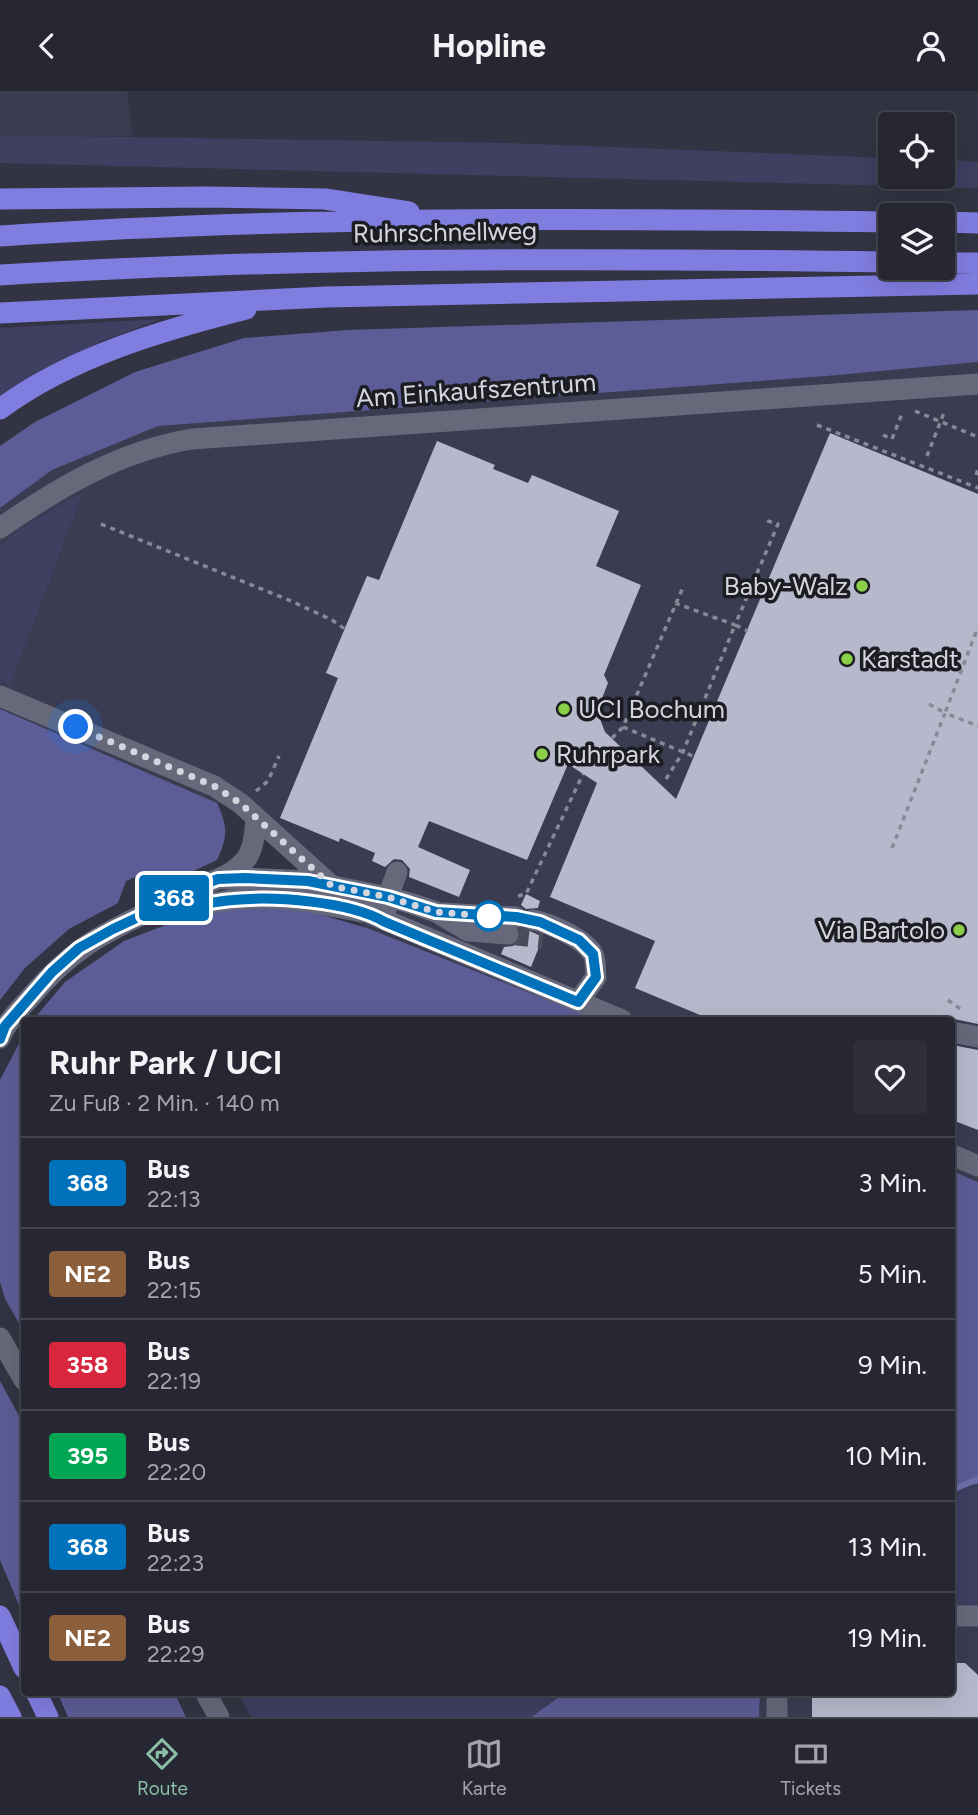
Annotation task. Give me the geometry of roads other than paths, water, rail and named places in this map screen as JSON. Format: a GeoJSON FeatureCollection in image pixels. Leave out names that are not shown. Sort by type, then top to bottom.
{"type":"FeatureCollection","features":[{"type":"Feature","properties":{"kind":"highway"},"geometry":{"type":"LineString","coordinates":[[3,199],[325,199],[447,218],[477,220]]}},
{"type":"Feature","properties":{"kind":"highway","name":"Ruhrschnellweg"},"geometry":{"type":"LineString","coordinates":[[0,236],[261,224],[477,220],[878,222]]}},
{"type":"Feature","properties":{"kind":"highway"},"geometry":{"type":"LineString","coordinates":[[955,222],[978,223]]}},
{"type":"Feature","properties":{"kind":"highway","name":"Ruhrschnellweg"},"geometry":{"type":"LineString","coordinates":[[0,275],[396,260],[878,262]]}},
{"type":"Feature","properties":{"kind":"highway"},"geometry":{"type":"LineString","coordinates":[[955,263],[978,263]]}},
{"type":"Feature","properties":{"kind":"highway"},"geometry":{"type":"LineString","coordinates":[[0,313],[326,297],[978,284]]}},
{"type":"Feature","properties":{"kind":"highway"},"geometry":{"type":"LineString","coordinates":[[0,409],[44,381],[135,341],[257,306],[326,297]]}},
{"type":"Feature","properties":{"kind":"highway"},"geometry":{"type":"LineString","coordinates":[[0,1616],[21,1662]]}},
{"type":"Feature","properties":{"kind":"highway"},"geometry":{"type":"LineString","coordinates":[[0,1696],[11,1717]]}},
{"type":"Feature","properties":{"kind":"highway"},"geometry":{"type":"LineString","coordinates":[[38,1696],[48,1717]]}},
{"type":"Feature","properties":{"kind":"street","name":"Am Einkaufszentrum"},"geometry":{"type":"LineString","coordinates":[[0,528],[44,497],[96,470],[159,445],[192,439],[978,384]]}},
{"type":"Feature","properties":{"kind":"street"},"geometry":{"type":"LineString","coordinates":[[0,697],[214,786],[240,803],[332,886],[378,918]]}},
{"type":"Feature","properties":{"kind":"street"},"geometry":{"type":"LineString","coordinates":[[243,881],[256,818]]}},
{"type":"Feature","properties":{"kind":"street"},"geometry":{"type":"LineString","coordinates":[[378,918],[397,872]]}},
{"type":"Feature","properties":{"kind":"street"},"geometry":{"type":"LineString","coordinates":[[0,1038],[5,1026],[52,972],[79,948],[149,907],[218,879],[308,881],[388,897],[436,912],[550,925],[579,940],[593,954],[596,977],[578,1002]]}},
{"type":"Feature","properties":{"kind":"street"},"geometry":{"type":"LineString","coordinates":[[149,907],[188,908],[243,881],[305,901],[378,918],[615,1017]]}},
{"type":"Feature","properties":{"kind":"street"},"geometry":{"type":"LineString","coordinates":[[955,1033],[978,1037]]}},
{"type":"Feature","properties":{"kind":"street"},"geometry":{"type":"LineString","coordinates":[[955,1157],[978,1166]]}},
{"type":"Feature","properties":{"kind":"street"},"geometry":{"type":"LineString","coordinates":[[0,1338],[21,1375]]}},
{"type":"Feature","properties":{"kind":"street"},"geometry":{"type":"LineString","coordinates":[[955,1616],[978,1616]]}},
{"type":"Feature","properties":{"kind":"street"},"geometry":{"type":"LineString","coordinates":[[207,1696],[219,1717]]}},
{"type":"Feature","properties":{"kind":"street"},"geometry":{"type":"LineString","coordinates":[[777,1696],[777,1717]]}},
{"type":"Feature","properties":{"kind":"waterway"},"geometry":{"type":"LineString","coordinates":[[955,1489],[978,1479]]}},
{"type":"Feature","properties":{"kind":"tunnel"},"geometry":{"type":"LineString","coordinates":[[508,934],[543,938]]}},
{"type":"Feature","properties":{"kind":"place","name":"Baby-Walz"},"geometry":{"type":"Point","coordinates":[862,586]}},
{"type":"Feature","properties":{"kind":"place","name":"Karstadt"},"geometry":{"type":"Point","coordinates":[847,659]}},
{"type":"Feature","properties":{"kind":"place","name":"UCI Bochum"},"geometry":{"type":"Point","coordinates":[564,709]}},
{"type":"Feature","properties":{"kind":"place","name":"Ruhrpark"},"geometry":{"type":"Point","coordinates":[542,754]}},
{"type":"Feature","properties":{"kind":"place","name":"Via Bartolo"},"geometry":{"type":"Point","coordinates":[959,930]}}]}
